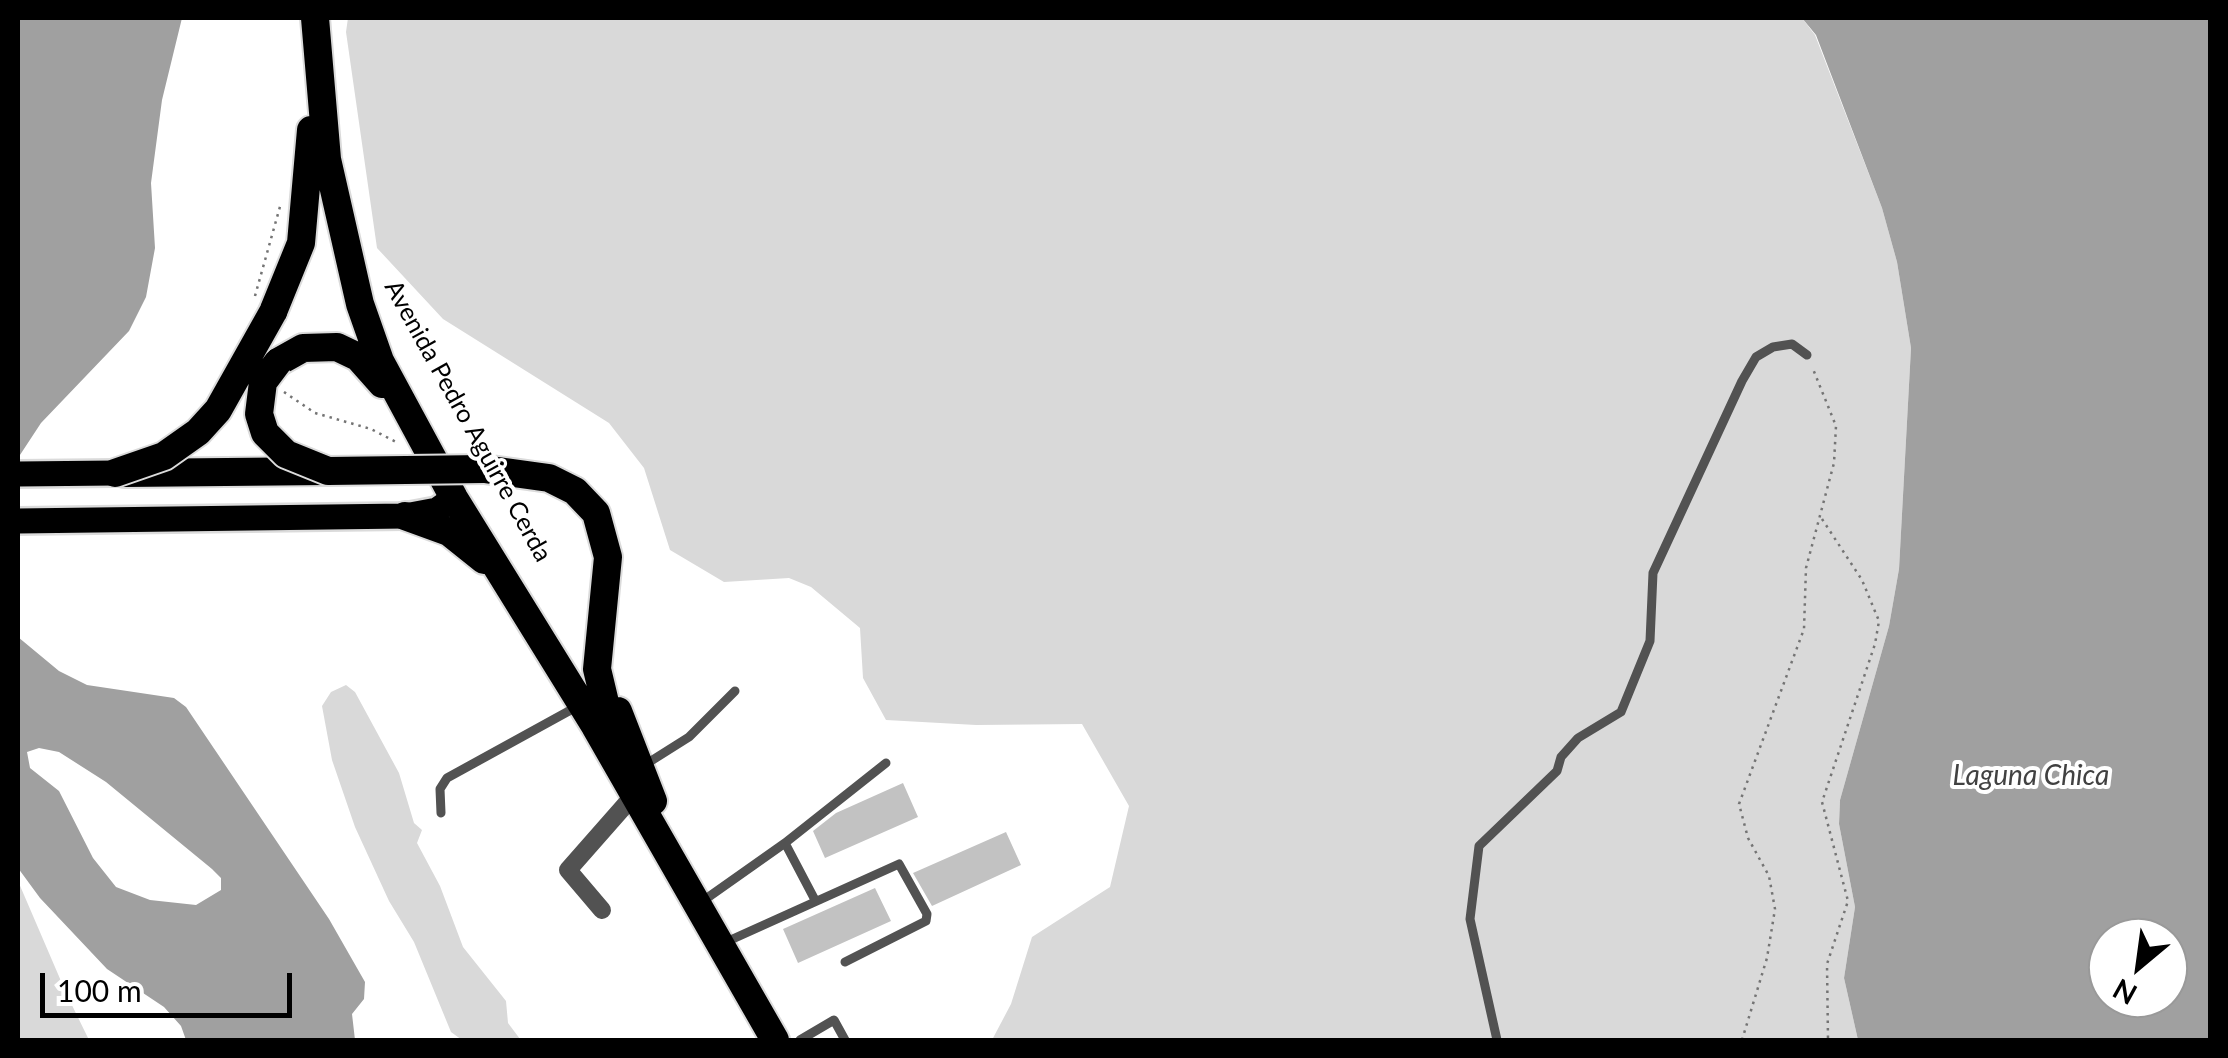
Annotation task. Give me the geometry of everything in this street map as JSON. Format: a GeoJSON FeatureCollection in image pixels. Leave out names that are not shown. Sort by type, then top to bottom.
{"type":"FeatureCollection","features":[{"type":"Feature","properties":{"kind":"highway"},"geometry":{"type":"LineString","coordinates":[[314,18],[335,199],[356,279]]}},
{"type":"Feature","properties":{"kind":"highway"},"geometry":{"type":"LineString","coordinates":[[115,473],[164,456],[198,432],[225,398],[264,306],[295,262],[306,218],[318,78]]}},
{"type":"Feature","properties":{"kind":"highway","name":"Avenida Pedro Aguirre Cerda"},"geometry":{"type":"LineString","coordinates":[[356,279],[368,331],[401,404],[468,484],[500,575],[588,716],[638,781]]}},
{"type":"Feature","properties":{"kind":"highway","name":"Avenida Pedro Aguirre Cerda"},"geometry":{"type":"LineString","coordinates":[[356,279],[408,384],[552,630],[588,716]]}},
{"type":"Feature","properties":{"kind":"highway"},"geometry":{"type":"LineString","coordinates":[[328,471],[286,454],[265,433],[258,414],[260,392],[276,372],[304,348],[337,346],[366,363],[401,404]]}},
{"type":"Feature","properties":{"kind":"highway"},"geometry":{"type":"LineString","coordinates":[[115,473],[328,471],[468,484],[534,474],[584,498],[604,533],[610,674],[638,781],[675,865],[775,1040]]}},
{"type":"Feature","properties":{"kind":"highway"},"geometry":{"type":"LineString","coordinates":[[405,516],[462,541],[500,575]]}},
{"type":"Feature","properties":{"kind":"main road"},"geometry":{"type":"LineString","coordinates":[[18,474],[115,473]]}},
{"type":"Feature","properties":{"kind":"main road"},"geometry":{"type":"LineString","coordinates":[[18,521],[405,516],[436,510],[468,484]]}},
{"type":"Feature","properties":{"kind":"street"},"geometry":{"type":"LineString","coordinates":[[602,910],[568,870],[638,781]]}},
{"type":"Feature","properties":{"kind":"lane"},"geometry":{"type":"LineString","coordinates":[[1497,1040],[1470,919],[1479,846],[1558,771],[1561,757],[1578,738],[1621,712],[1650,640],[1653,572],[1742,381],[1756,357],[1773,348],[1792,344],[1807,355]]}},
{"type":"Feature","properties":{"kind":"lane"},"geometry":{"type":"LineString","coordinates":[[638,781],[735,691]]}},
{"type":"Feature","properties":{"kind":"lane"},"geometry":{"type":"LineString","coordinates":[[441,813],[440,789],[447,778],[588,716]]}},
{"type":"Feature","properties":{"kind":"lane"},"geometry":{"type":"LineString","coordinates":[[698,904],[785,843],[886,763]]}},
{"type":"Feature","properties":{"kind":"lane"},"geometry":{"type":"LineString","coordinates":[[785,843],[815,900]]}},
{"type":"Feature","properties":{"kind":"lane"},"geometry":{"type":"LineString","coordinates":[[720,945],[893,863],[905,868],[926,921],[845,962]]}},
{"type":"Feature","properties":{"kind":"lane"},"geometry":{"type":"LineString","coordinates":[[800,1040],[834,1020],[845,1040]]}},
{"type":"Feature","properties":{"kind":"path"},"geometry":{"type":"LineString","coordinates":[[264,306],[282,201]]}},
{"type":"Feature","properties":{"kind":"path"},"geometry":{"type":"LineString","coordinates":[[1742,1040],[1766,958],[1775,909],[1769,876],[1748,838],[1739,804],[1804,629],[1806,568],[1834,462],[1836,426],[1807,355]]}},
{"type":"Feature","properties":{"kind":"path"},"geometry":{"type":"LineString","coordinates":[[276,372],[303,408],[371,428],[406,452]]}},
{"type":"Feature","properties":{"kind":"path"},"geometry":{"type":"LineString","coordinates":[[1822,518],[1862,580],[1879,621],[1876,644],[1822,802],[1848,901],[1826,964],[1828,1040]]}},
{"type":"Feature","properties":{"kind":"shaded area"},"geometry":{"type":"Polygon","coordinates":[[[348,18],[1802,18],[1815,35],[1882,208],[1897,262],[1911,348],[1899,569],[1889,626],[1840,800],[1839,824],[1855,907],[1844,978],[1858,1040],[992,1040],[1011,1004],[1032,937],[1110,887],[1129,806],[1082,724],[976,725],[886,720],[863,678],[860,628],[811,587],[789,578],[724,582],[670,550],[644,468],[609,423],[443,319],[377,248],[346,32],[348,18]]]}},
{"type":"Feature","properties":{"kind":"shaded area"},"geometry":{"type":"Polygon","coordinates":[[[346,685],[355,692],[399,773],[414,823],[422,830],[417,843],[440,886],[463,947],[506,1001],[508,1023],[520,1039],[529,1040],[462,1040],[451,1032],[414,942],[389,901],[355,827],[332,760],[322,706],[331,692],[346,685]]]}},
{"type":"Feature","properties":{"kind":"shaded area"},"geometry":{"type":"Polygon","coordinates":[[[18,881],[67,995],[89,1040],[18,1040],[18,881]]]}},
{"type":"Feature","properties":{"kind":"water"},"geometry":{"type":"Polygon","coordinates":[[[18,18],[182,18],[162,100],[151,183],[155,248],[146,297],[129,331],[41,423],[18,458],[18,18]]]}},
{"type":"Feature","properties":{"kind":"water","name":"Laguna Chica"},"geometry":{"type":"Polygon","coordinates":[[[1802,18],[2210,18],[2210,1040],[1858,1040],[1844,978],[1855,907],[1839,824],[1840,800],[1889,626],[1899,569],[1911,348],[1897,262],[1882,208],[1816,35],[1802,18]]]}},
{"type":"Feature","properties":{"kind":"water"},"geometry":{"type":"Polygon","coordinates":[[[18,637],[59,671],[87,685],[174,698],[186,707],[329,919],[365,982],[364,999],[352,1014],[355,1040],[186,1040],[181,1026],[164,1007],[107,969],[40,898],[18,868],[18,637]],[[39,748],[27,752],[30,768],[59,791],[93,858],[116,887],[150,900],[196,905],[221,890],[221,878],[212,869],[106,782],[59,752],[39,748]]]}},
{"type":"Feature","properties":{"kind":"building"},"geometry":{"type":"Polygon","coordinates":[[[903,783],[918,817],[825,858],[813,831],[836,813],[903,783]]]}},
{"type":"Feature","properties":{"kind":"building"},"geometry":{"type":"Polygon","coordinates":[[[1006,832],[1021,865],[932,906],[913,873],[1006,832]]]}},
{"type":"Feature","properties":{"kind":"building"},"geometry":{"type":"Polygon","coordinates":[[[875,888],[891,921],[798,963],[783,929],[875,888]]]}}]}
